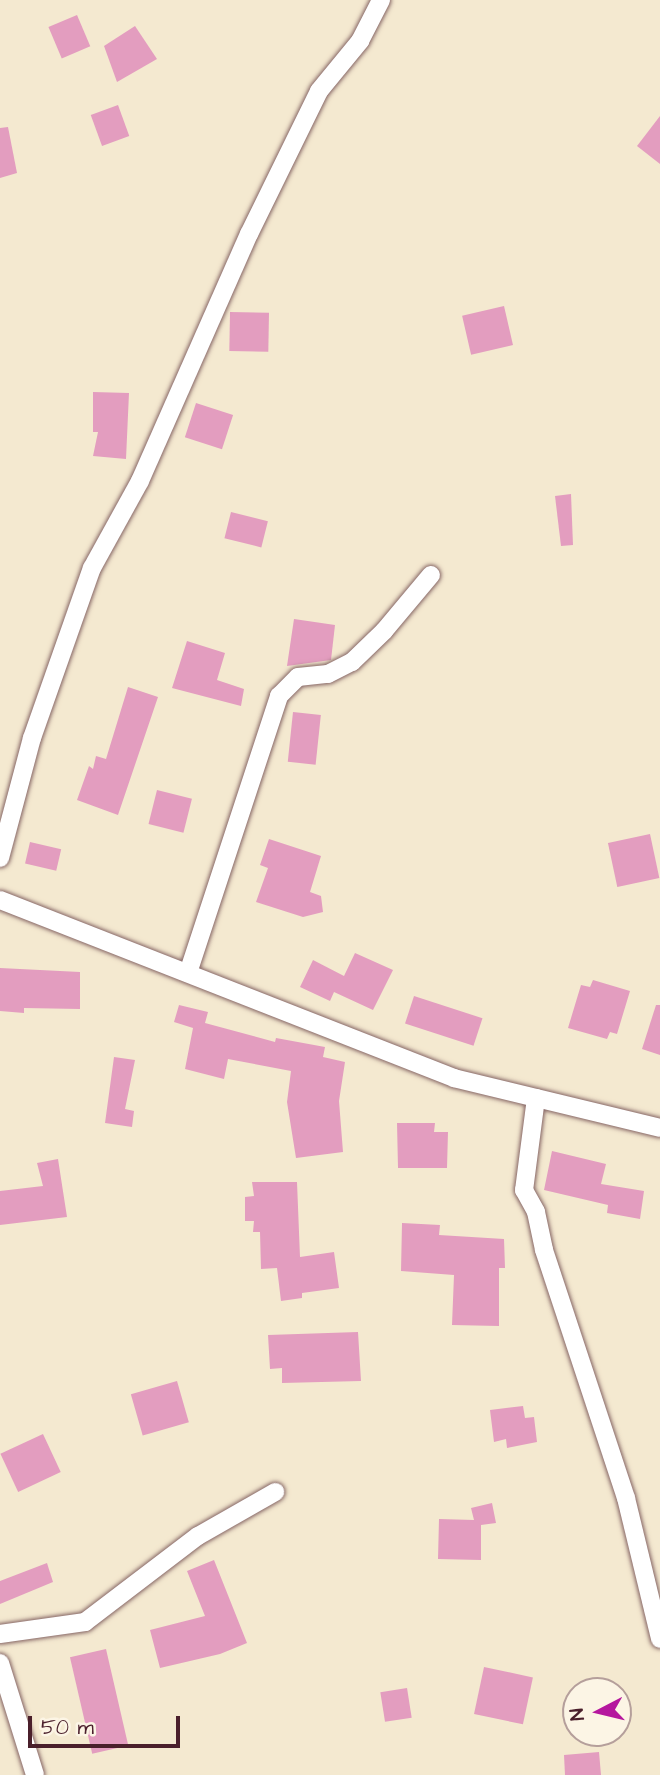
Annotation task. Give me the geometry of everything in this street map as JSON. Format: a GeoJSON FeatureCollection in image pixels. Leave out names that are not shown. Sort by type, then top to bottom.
{"type":"FeatureCollection","features":[{"type":"Feature","properties":{"kind":"street"},"geometry":{"type":"LineString","coordinates":[[0,858],[32,738],[92,568],[141,481],[249,234],[319,91],[360,41],[381,0]]}},
{"type":"Feature","properties":{"kind":"street"},"geometry":{"type":"LineString","coordinates":[[188,973],[279,696],[298,677],[328,674],[352,662],[384,631],[431,575]]}},
{"type":"Feature","properties":{"kind":"street"},"geometry":{"type":"LineString","coordinates":[[0,900],[454,1078],[660,1128]]}},
{"type":"Feature","properties":{"kind":"street"},"geometry":{"type":"LineString","coordinates":[[536,1098],[524,1190],[536,1212],[544,1250],[626,1498],[660,1639]]}},
{"type":"Feature","properties":{"kind":"street"},"geometry":{"type":"LineString","coordinates":[[0,1634],[85,1622],[198,1536],[275,1492]]}},
{"type":"Feature","properties":{"kind":"street"},"geometry":{"type":"LineString","coordinates":[[0,1663],[35,1775]]}},
{"type":"Feature","properties":{"kind":"building"},"geometry":{"type":"Polygon","coordinates":[[[77,15],[90,46],[62,58],[48,27],[77,15]]]}},
{"type":"Feature","properties":{"kind":"building"},"geometry":{"type":"Polygon","coordinates":[[[135,26],[157,59],[117,82],[104,46],[135,26]]]}},
{"type":"Feature","properties":{"kind":"building"},"geometry":{"type":"Polygon","coordinates":[[[118,105],[129,136],[102,146],[91,115],[118,105]]]}},
{"type":"Feature","properties":{"kind":"building"},"geometry":{"type":"Polygon","coordinates":[[[660,116],[660,164],[637,146],[660,116]]]}},
{"type":"Feature","properties":{"kind":"building"},"geometry":{"type":"Polygon","coordinates":[[[8,127],[17,173],[0,178],[0,128],[8,127]]]}},
{"type":"Feature","properties":{"kind":"building"},"geometry":{"type":"Polygon","coordinates":[[[504,306],[513,345],[471,355],[462,316],[504,306]]]}},
{"type":"Feature","properties":{"kind":"building"},"geometry":{"type":"Polygon","coordinates":[[[230,312],[269,313],[268,352],[229,351],[230,312]]]}},
{"type":"Feature","properties":{"kind":"building"},"geometry":{"type":"Polygon","coordinates":[[[93,392],[129,393],[126,459],[93,456],[98,432],[93,432],[93,392]]]}},
{"type":"Feature","properties":{"kind":"building"},"geometry":{"type":"Polygon","coordinates":[[[196,403],[233,415],[222,449],[185,437],[196,403]]]}},
{"type":"Feature","properties":{"kind":"building"},"geometry":{"type":"Polygon","coordinates":[[[571,494],[573,545],[561,546],[555,496],[571,494]]]}},
{"type":"Feature","properties":{"kind":"building"},"geometry":{"type":"Polygon","coordinates":[[[231,512],[268,521],[261,547],[224,538],[231,512]]]}},
{"type":"Feature","properties":{"kind":"building"},"geometry":{"type":"Polygon","coordinates":[[[294,619],[335,625],[331,660],[287,666],[294,619]]]}},
{"type":"Feature","properties":{"kind":"building"},"geometry":{"type":"Polygon","coordinates":[[[187,641],[225,653],[217,680],[244,689],[241,706],[172,688],[187,641]]]}},
{"type":"Feature","properties":{"kind":"building"},"geometry":{"type":"Polygon","coordinates":[[[128,687],[158,697],[118,815],[77,800],[89,766],[93,769],[96,756],[106,759],[128,687]]]}},
{"type":"Feature","properties":{"kind":"building"},"geometry":{"type":"Polygon","coordinates":[[[293,712],[321,715],[316,765],[288,762],[293,712]]]}},
{"type":"Feature","properties":{"kind":"building"},"geometry":{"type":"Polygon","coordinates":[[[157,790],[192,799],[183,833],[149,824],[157,790]]]}},
{"type":"Feature","properties":{"kind":"building"},"geometry":{"type":"Polygon","coordinates":[[[650,834],[659,878],[617,887],[608,843],[650,834]]]}},
{"type":"Feature","properties":{"kind":"building"},"geometry":{"type":"Polygon","coordinates":[[[269,839],[321,856],[310,892],[321,896],[323,912],[303,917],[256,902],[268,868],[260,865],[269,839]]]}},
{"type":"Feature","properties":{"kind":"building"},"geometry":{"type":"Polygon","coordinates":[[[30,842],[61,849],[56,871],[25,863],[30,842]]]}},
{"type":"Feature","properties":{"kind":"building"},"geometry":{"type":"Polygon","coordinates":[[[355,953],[393,970],[373,1010],[334,992],[330,1001],[300,987],[313,960],[344,976],[355,953]]]}},
{"type":"Feature","properties":{"kind":"building"},"geometry":{"type":"Polygon","coordinates":[[[0,968],[80,972],[80,1009],[24,1008],[24,1013],[0,1011],[0,968]]]}},
{"type":"Feature","properties":{"kind":"building"},"geometry":{"type":"Polygon","coordinates":[[[593,980],[630,991],[617,1034],[610,1032],[607,1039],[568,1028],[581,985],[590,987],[593,980]]]}},
{"type":"Feature","properties":{"kind":"building"},"geometry":{"type":"Polygon","coordinates":[[[414,996],[482,1018],[474,1046],[405,1024],[414,996]]]}},
{"type":"Feature","properties":{"kind":"building"},"geometry":{"type":"Polygon","coordinates":[[[179,1005],[208,1012],[205,1023],[275,1042],[276,1038],[325,1047],[323,1057],[345,1062],[339,1101],[343,1152],[296,1158],[287,1102],[291,1071],[228,1059],[224,1079],[185,1069],[193,1028],[174,1022],[179,1005]]]}},
{"type":"Feature","properties":{"kind":"building"},"geometry":{"type":"Polygon","coordinates":[[[656,1005],[660,1005],[660,1055],[642,1049],[656,1005]]]}},
{"type":"Feature","properties":{"kind":"building"},"geometry":{"type":"Polygon","coordinates":[[[114,1057],[135,1060],[125,1109],[134,1111],[132,1127],[105,1123],[114,1057]]]}},
{"type":"Feature","properties":{"kind":"building"},"geometry":{"type":"Polygon","coordinates":[[[397,1123],[435,1123],[434,1132],[448,1132],[447,1168],[398,1168],[397,1123]]]}},
{"type":"Feature","properties":{"kind":"building"},"geometry":{"type":"Polygon","coordinates":[[[552,1151],[606,1164],[601,1184],[644,1191],[640,1219],[607,1213],[608,1205],[544,1190],[552,1151]]]}},
{"type":"Feature","properties":{"kind":"building"},"geometry":{"type":"Polygon","coordinates":[[[58,1159],[67,1217],[0,1225],[0,1191],[43,1186],[37,1163],[58,1159]]]}},
{"type":"Feature","properties":{"kind":"building"},"geometry":{"type":"Polygon","coordinates":[[[252,1182],[297,1182],[300,1257],[334,1252],[339,1288],[302,1293],[302,1298],[281,1301],[277,1268],[261,1269],[260,1232],[253,1232],[254,1221],[245,1221],[245,1197],[254,1196],[252,1182]]]}},
{"type":"Feature","properties":{"kind":"building"},"geometry":{"type":"Polygon","coordinates":[[[402,1223],[440,1225],[439,1235],[504,1239],[505,1268],[499,1268],[499,1326],[452,1325],[454,1275],[401,1271],[402,1223]]]}},
{"type":"Feature","properties":{"kind":"building"},"geometry":{"type":"Polygon","coordinates":[[[358,1332],[361,1381],[282,1383],[282,1368],[270,1369],[268,1335],[358,1332]]]}},
{"type":"Feature","properties":{"kind":"building"},"geometry":{"type":"Polygon","coordinates":[[[177,1381],[189,1422],[143,1436],[131,1394],[177,1381]]]}},
{"type":"Feature","properties":{"kind":"building"},"geometry":{"type":"Polygon","coordinates":[[[523,1406],[525,1418],[534,1417],[537,1442],[507,1448],[506,1439],[494,1442],[490,1410],[523,1406]]]}},
{"type":"Feature","properties":{"kind":"building"},"geometry":{"type":"Polygon","coordinates":[[[43,1434],[61,1472],[18,1492],[0,1454],[43,1434]]]}},
{"type":"Feature","properties":{"kind":"building"},"geometry":{"type":"Polygon","coordinates":[[[492,1503],[496,1523],[481,1525],[481,1560],[438,1559],[439,1519],[474,1520],[471,1508],[492,1503]]]}},
{"type":"Feature","properties":{"kind":"building"},"geometry":{"type":"Polygon","coordinates":[[[214,1560],[247,1643],[220,1654],[160,1668],[150,1630],[205,1616],[187,1571],[214,1560]]]}},
{"type":"Feature","properties":{"kind":"building"},"geometry":{"type":"Polygon","coordinates":[[[47,1563],[53,1582],[0,1604],[0,1581],[47,1563]]]}},
{"type":"Feature","properties":{"kind":"building"},"geometry":{"type":"Polygon","coordinates":[[[106,1649],[128,1745],[92,1754],[70,1657],[106,1649]]]}},
{"type":"Feature","properties":{"kind":"building"},"geometry":{"type":"Polygon","coordinates":[[[484,1667],[533,1677],[523,1724],[474,1714],[484,1667]]]}},
{"type":"Feature","properties":{"kind":"building"},"geometry":{"type":"Polygon","coordinates":[[[407,1688],[412,1718],[385,1722],[380,1692],[407,1688]]]}},
{"type":"Feature","properties":{"kind":"building"},"geometry":{"type":"Polygon","coordinates":[[[599,1752],[601,1775],[565,1775],[564,1755],[599,1752]]]}}]}
